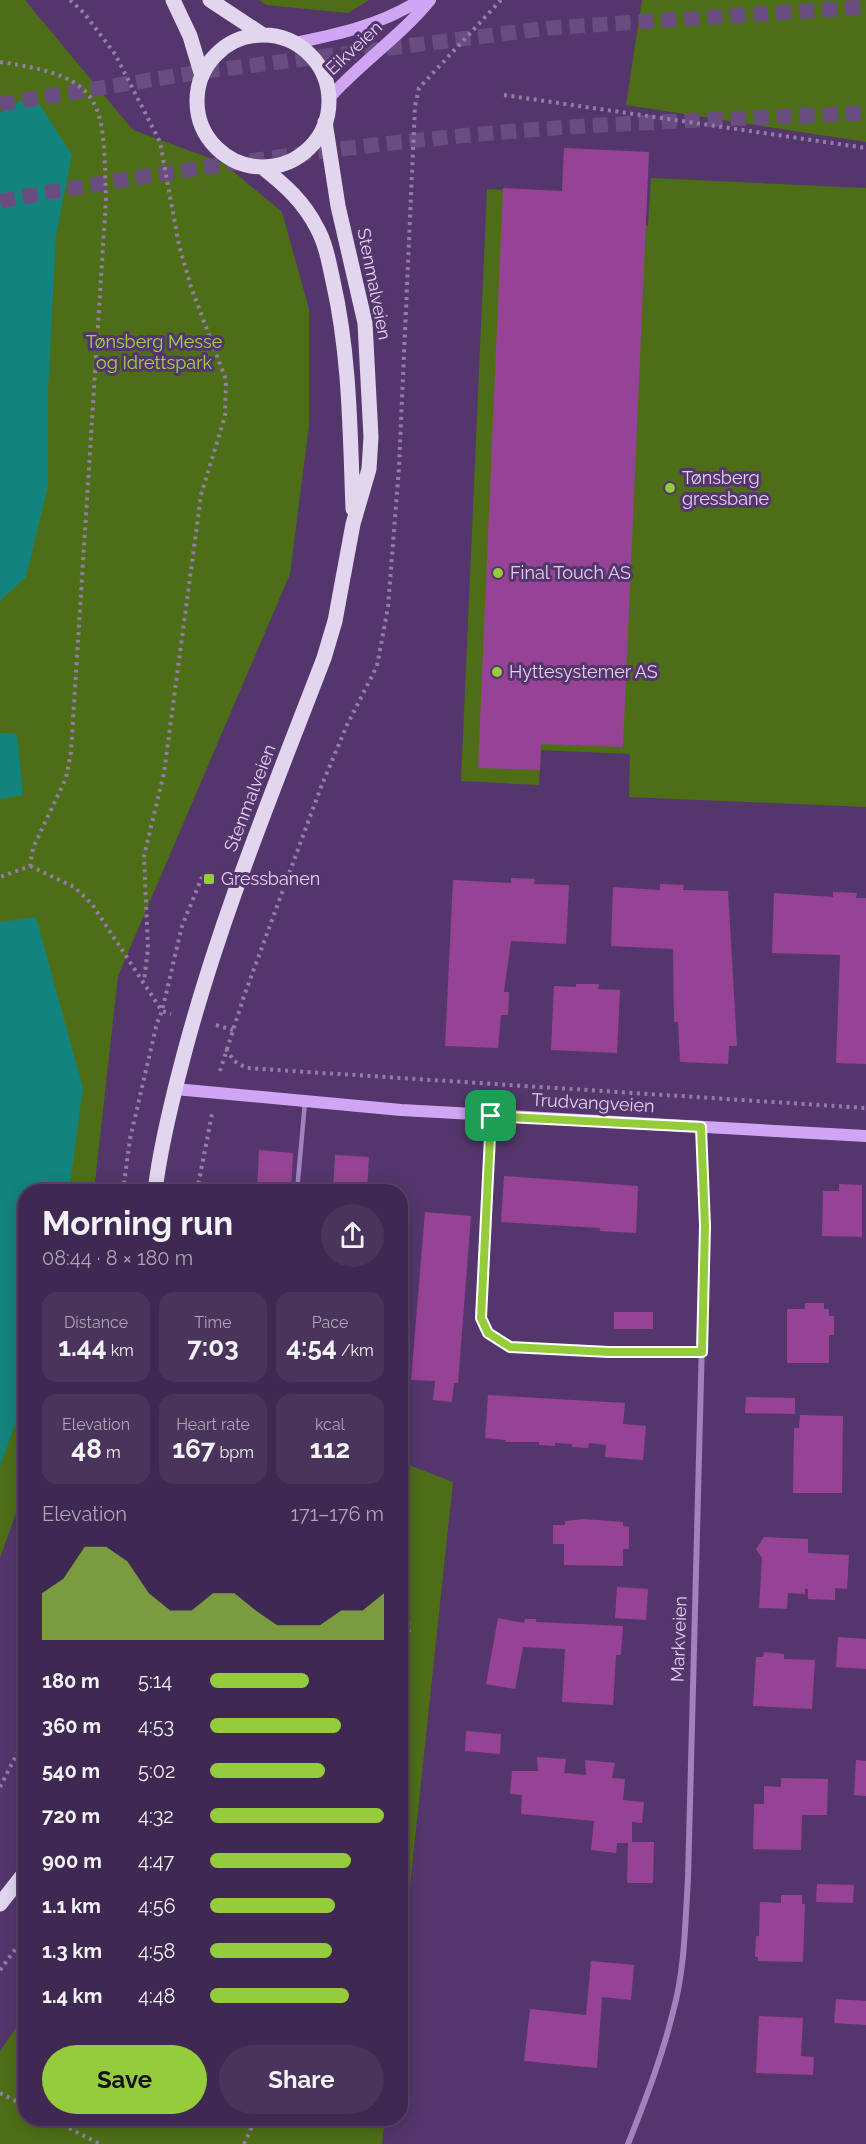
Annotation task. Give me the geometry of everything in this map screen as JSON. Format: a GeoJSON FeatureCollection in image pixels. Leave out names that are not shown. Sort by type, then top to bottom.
{"type":"FeatureCollection","features":[{"type":"Feature","properties":{"kind":"main road"},"geometry":{"type":"LineString","coordinates":[[173,0],[190,36],[202,76]]}},
{"type":"Feature","properties":{"kind":"main road"},"geometry":{"type":"LineString","coordinates":[[210,0],[263,35]]}},
{"type":"Feature","properties":{"kind":"main road","name":"Eikveien"},"geometry":{"type":"LineString","coordinates":[[295,43],[357,30],[401,12],[420,0]]}},
{"type":"Feature","properties":{"kind":"main road","name":"Eikveien"},"geometry":{"type":"LineString","coordinates":[[329,98],[374,52],[416,18],[430,0]]}},
{"type":"Feature","properties":{"kind":"main road","name":"Stenmalveien"},"geometry":{"type":"LineString","coordinates":[[156,1184],[175,1089],[216,944],[324,658],[335,621],[353,524],[369,469],[371,411],[365,323],[338,206],[326,122],[329,98],[322,72],[310,56],[295,43],[279,37],[263,35],[243,38],[226,46],[212,60],[202,76],[197,97],[199,118],[208,137],[222,153],[241,164],[262,167],[283,164],[301,155],[316,141],[326,122]]}},
{"type":"Feature","properties":{"kind":"main road","name":"Stenmalveien"},"geometry":{"type":"LineString","coordinates":[[262,167],[285,185],[304,206],[318,230],[328,258],[337,300],[348,376],[353,524]]}},
{"type":"Feature","properties":{"kind":"main road","name":"Trudvangveien"},"geometry":{"type":"LineString","coordinates":[[175,1089],[305,1102],[491,1116],[866,1136]]}},
{"type":"Feature","properties":{"kind":"main road"},"geometry":{"type":"LineString","coordinates":[[0,1904],[18,1881]]}},
{"type":"Feature","properties":{"kind":"street"},"geometry":{"type":"LineString","coordinates":[[491,1116],[481,1318],[488,1333],[510,1347],[598,1352],[702,1352]]}},
{"type":"Feature","properties":{"kind":"street","name":"Markveien"},"geometry":{"type":"LineString","coordinates":[[628,2144],[651,2084],[674,2011],[684,1955],[688,1879],[705,1226],[701,1127]]}},
{"type":"Feature","properties":{"kind":"lane"},"geometry":{"type":"LineString","coordinates":[[298,1184],[305,1102]]}},
{"type":"Feature","properties":{"kind":"path"},"geometry":{"type":"LineString","coordinates":[[70,0],[84,13],[115,54],[160,142],[182,256],[191,287],[226,380],[225,416],[201,495],[164,773],[144,856],[148,949],[144,981]]}},
{"type":"Feature","properties":{"kind":"path"},"geometry":{"type":"LineString","coordinates":[[0,62],[41,68],[64,76],[87,91],[100,113],[105,166],[106,200],[71,752],[66,778],[33,848],[30,866]]}},
{"type":"Feature","properties":{"kind":"path"},"geometry":{"type":"LineString","coordinates":[[504,95],[866,148]]}},
{"type":"Feature","properties":{"kind":"path"},"geometry":{"type":"LineString","coordinates":[[0,877],[30,866],[74,886],[92,904],[162,1011]]}},
{"type":"Feature","properties":{"kind":"path"},"geometry":{"type":"LineString","coordinates":[[124,1184],[130,1139],[157,1023],[162,1011],[182,927],[202,877]]}},
{"type":"Feature","properties":{"kind":"path"},"geometry":{"type":"LineString","coordinates":[[225,1048],[234,1060],[246,1068],[866,1108]]}},
{"type":"Feature","properties":{"kind":"path"},"geometry":{"type":"LineString","coordinates":[[408,1622],[408,1637]]}},
{"type":"Feature","properties":{"kind":"path"},"geometry":{"type":"LineString","coordinates":[[0,1787],[18,1752]]}},
{"type":"Feature","properties":{"kind":"path"},"geometry":{"type":"LineString","coordinates":[[0,1970],[18,1946]]}},
{"type":"Feature","properties":{"kind":"path"},"geometry":{"type":"LineString","coordinates":[[0,2093],[18,2102]]}},
{"type":"Feature","properties":{"kind":"path"},"geometry":{"type":"LineString","coordinates":[[65,2126],[100,2144]]}},
{"type":"Feature","properties":{"kind":"path"},"geometry":{"type":"LineString","coordinates":[[244,2144],[252,2126]]}},
{"type":"Feature","properties":{"kind":"green space","name":"Tønsberg Messe og Idrettspark"},"geometry":{"type":"Polygon","coordinates":[[[0,0],[25,0],[133,130],[223,163],[282,212],[309,309],[309,425],[290,574],[118,976],[95,1184],[18,1184],[18,1508],[0,1558],[0,0]]]}},
{"type":"Feature","properties":{"kind":"green space"},"geometry":{"type":"Polygon","coordinates":[[[259,0],[369,0],[348,13],[266,5],[259,0]]]}},
{"type":"Feature","properties":{"kind":"green space"},"geometry":{"type":"Polygon","coordinates":[[[642,0],[866,0],[866,142],[626,105],[642,0]]]}},
{"type":"Feature","properties":{"kind":"green space","name":"Tønsberg gressbane"},"geometry":{"type":"Polygon","coordinates":[[[651,178],[866,188],[866,807],[629,797],[630,754],[541,750],[539,785],[461,781],[487,189],[546,192],[545,221],[648,226],[651,178]]]}},
{"type":"Feature","properties":{"kind":"green space"},"geometry":{"type":"Polygon","coordinates":[[[408,1465],[453,1482],[408,1904],[408,1465]]]}},
{"type":"Feature","properties":{"kind":"green space"},"geometry":{"type":"Polygon","coordinates":[[[18,2025],[18,2126],[384,2126],[382,2144],[0,2144],[0,2051],[18,2025]]]}},
{"type":"Feature","properties":{"kind":"shaded area"},"geometry":{"type":"Polygon","coordinates":[[[33,94],[72,155],[56,236],[48,391],[48,486],[26,577],[0,601],[0,113],[33,94]]]}},
{"type":"Feature","properties":{"kind":"shaded area"},"geometry":{"type":"Polygon","coordinates":[[[0,733],[17,734],[23,795],[0,799],[0,733]]]}},
{"type":"Feature","properties":{"kind":"shaded area"},"geometry":{"type":"Polygon","coordinates":[[[36,917],[83,1088],[70,1184],[18,1184],[18,1416],[0,1466],[0,922],[36,917]]]}},
{"type":"Feature","properties":{"kind":"building"},"geometry":{"type":"Polygon","coordinates":[[[564,148],[649,152],[623,747],[541,744],[540,770],[478,768],[503,188],[562,191],[564,148]]]}},
{"type":"Feature","properties":{"kind":"building"},"geometry":{"type":"Polygon","coordinates":[[[511,878],[535,879],[534,884],[569,885],[566,944],[511,941],[504,992],[509,992],[508,1015],[501,1015],[498,1048],[445,1046],[453,880],[511,883],[511,878]]]}},
{"type":"Feature","properties":{"kind":"building"},"geometry":{"type":"Polygon","coordinates":[[[660,884],[684,885],[683,890],[728,891],[737,1046],[729,1046],[728,1064],[680,1062],[678,1022],[674,1022],[673,949],[611,946],[613,887],[660,890],[660,884]]]}},
{"type":"Feature","properties":{"kind":"building"},"geometry":{"type":"Polygon","coordinates":[[[833,892],[857,893],[856,898],[866,898],[866,1064],[836,1063],[840,955],[772,953],[774,893],[833,897],[833,892]]]}},
{"type":"Feature","properties":{"kind":"building"},"geometry":{"type":"Polygon","coordinates":[[[576,984],[599,984],[598,989],[620,990],[617,1053],[551,1050],[554,986],[576,987],[576,984]]]}},
{"type":"Feature","properties":{"kind":"building"},"geometry":{"type":"Polygon","coordinates":[[[259,1150],[293,1153],[291,1184],[257,1184],[259,1150]]]}},
{"type":"Feature","properties":{"kind":"building"},"geometry":{"type":"Polygon","coordinates":[[[335,1155],[369,1157],[367,1184],[333,1184],[335,1155]]]}},
{"type":"Feature","properties":{"kind":"building"},"geometry":{"type":"Polygon","coordinates":[[[504,1176],[638,1186],[636,1233],[600,1231],[600,1228],[501,1222],[504,1176]]]}},
{"type":"Feature","properties":{"kind":"building"},"geometry":{"type":"Polygon","coordinates":[[[839,1184],[862,1185],[862,1237],[822,1236],[823,1191],[839,1191],[839,1184]]]}},
{"type":"Feature","properties":{"kind":"building"},"geometry":{"type":"Polygon","coordinates":[[[425,1212],[471,1216],[458,1383],[454,1383],[452,1402],[433,1400],[435,1381],[411,1380],[425,1212]]]}},
{"type":"Feature","properties":{"kind":"building"},"geometry":{"type":"Polygon","coordinates":[[[805,1303],[824,1303],[824,1309],[829,1309],[829,1316],[834,1316],[834,1335],[829,1335],[829,1363],[787,1363],[787,1309],[805,1309],[805,1303]]]}},
{"type":"Feature","properties":{"kind":"building"},"geometry":{"type":"Polygon","coordinates":[[[614,1312],[653,1312],[653,1329],[614,1329],[614,1312]]]}},
{"type":"Feature","properties":{"kind":"building"},"geometry":{"type":"Polygon","coordinates":[[[488,1395],[625,1403],[623,1424],[646,1426],[643,1460],[605,1457],[606,1445],[589,1443],[588,1448],[572,1447],[572,1444],[539,1445],[539,1442],[505,1442],[506,1440],[485,1438],[488,1395]]]}},
{"type":"Feature","properties":{"kind":"building"},"geometry":{"type":"Polygon","coordinates":[[[746,1397],[795,1398],[795,1414],[745,1413],[746,1397]]]}},
{"type":"Feature","properties":{"kind":"building"},"geometry":{"type":"Polygon","coordinates":[[[800,1415],[843,1416],[842,1493],[793,1493],[794,1428],[799,1428],[800,1415]]]}},
{"type":"Feature","properties":{"kind":"building"},"geometry":{"type":"Polygon","coordinates":[[[584,1519],[623,1522],[623,1526],[629,1527],[629,1549],[623,1549],[623,1566],[564,1565],[564,1544],[553,1544],[553,1525],[565,1525],[565,1521],[584,1519]]]}},
{"type":"Feature","properties":{"kind":"building"},"geometry":{"type":"Polygon","coordinates":[[[764,1537],[808,1539],[808,1553],[849,1555],[847,1589],[835,1588],[835,1600],[808,1599],[808,1589],[805,1589],[805,1594],[788,1593],[787,1609],[759,1608],[762,1558],[756,1549],[764,1537]]]}},
{"type":"Feature","properties":{"kind":"building"},"geometry":{"type":"Polygon","coordinates":[[[617,1587],[648,1589],[646,1620],[615,1618],[617,1587]]]}},
{"type":"Feature","properties":{"kind":"building"},"geometry":{"type":"Polygon","coordinates":[[[498,1618],[524,1623],[525,1619],[536,1619],[536,1622],[623,1626],[621,1655],[616,1655],[613,1705],[562,1702],[565,1649],[523,1647],[515,1689],[486,1684],[498,1618]]]}},
{"type":"Feature","properties":{"kind":"building"},"geometry":{"type":"Polygon","coordinates":[[[838,1637],[866,1639],[866,1669],[836,1667],[838,1637]]]}},
{"type":"Feature","properties":{"kind":"building"},"geometry":{"type":"Polygon","coordinates":[[[764,1652],[784,1654],[784,1659],[815,1660],[812,1709],[753,1706],[756,1657],[763,1657],[764,1652]]]}},
{"type":"Feature","properties":{"kind":"building"},"geometry":{"type":"Polygon","coordinates":[[[466,1731],[501,1734],[500,1754],[465,1751],[466,1731]]]}},
{"type":"Feature","properties":{"kind":"building"},"geometry":{"type":"Polygon","coordinates":[[[537,1757],[566,1759],[564,1773],[586,1775],[585,1760],[615,1763],[612,1778],[625,1779],[623,1800],[644,1802],[642,1823],[632,1822],[632,1842],[654,1842],[653,1883],[627,1883],[628,1843],[617,1843],[616,1853],[591,1850],[594,1821],[521,1814],[522,1795],[510,1794],[512,1771],[538,1771],[537,1757]]]}},
{"type":"Feature","properties":{"kind":"building"},"geometry":{"type":"Polygon","coordinates":[[[856,1760],[866,1761],[866,1796],[854,1795],[856,1760]]]}},
{"type":"Feature","properties":{"kind":"building"},"geometry":{"type":"Polygon","coordinates":[[[781,1778],[828,1779],[827,1815],[802,1815],[801,1850],[753,1849],[754,1804],[764,1804],[764,1786],[781,1787],[781,1778]]]}},
{"type":"Feature","properties":{"kind":"building"},"geometry":{"type":"Polygon","coordinates":[[[817,1884],[854,1885],[853,1903],[816,1902],[817,1884]]]}},
{"type":"Feature","properties":{"kind":"building"},"geometry":{"type":"Polygon","coordinates":[[[781,1895],[802,1895],[802,1904],[805,1904],[803,1962],[758,1961],[758,1957],[755,1957],[756,1936],[759,1936],[760,1902],[781,1903],[781,1895]]]}},
{"type":"Feature","properties":{"kind":"building"},"geometry":{"type":"Polygon","coordinates":[[[591,1961],[634,1965],[631,2000],[602,1997],[597,2068],[524,2061],[530,2009],[586,2015],[591,1961]]]}},
{"type":"Feature","properties":{"kind":"building"},"geometry":{"type":"Polygon","coordinates":[[[836,1999],[866,2001],[866,2025],[834,2023],[836,1999]]]}},
{"type":"Feature","properties":{"kind":"building"},"geometry":{"type":"Polygon","coordinates":[[[759,2016],[803,2018],[801,2056],[814,2057],[813,2075],[756,2073],[759,2016]]]}},
{"type":"Feature","properties":{"kind":"tunnel"},"geometry":{"type":"LineString","coordinates":[[0,104],[200,72],[549,28],[866,7]]}},
{"type":"Feature","properties":{"kind":"tunnel"},"geometry":{"type":"LineString","coordinates":[[0,201],[224,164],[449,137],[605,125],[866,113]]}},
{"type":"Feature","properties":{"kind":"place","name":"Tønsberg gressbane"},"geometry":{"type":"Point","coordinates":[670,488]}},
{"type":"Feature","properties":{"kind":"place","name":"Final Touch AS"},"geometry":{"type":"Point","coordinates":[498,573]}},
{"type":"Feature","properties":{"kind":"place","name":"Hyttesystemer AS"},"geometry":{"type":"Point","coordinates":[497,672]}},
{"type":"Feature","properties":{"kind":"place","name":"Gressbanen"},"geometry":{"type":"Point","coordinates":[209,879]}},
{"type":"Feature","properties":{"kind":"route"},"geometry":{"type":"LineString","coordinates":[[491,1116],[701,1127],[705,1226],[702,1352],[609,1352],[510,1347],[488,1333],[481,1318],[491,1116]]}}]}
